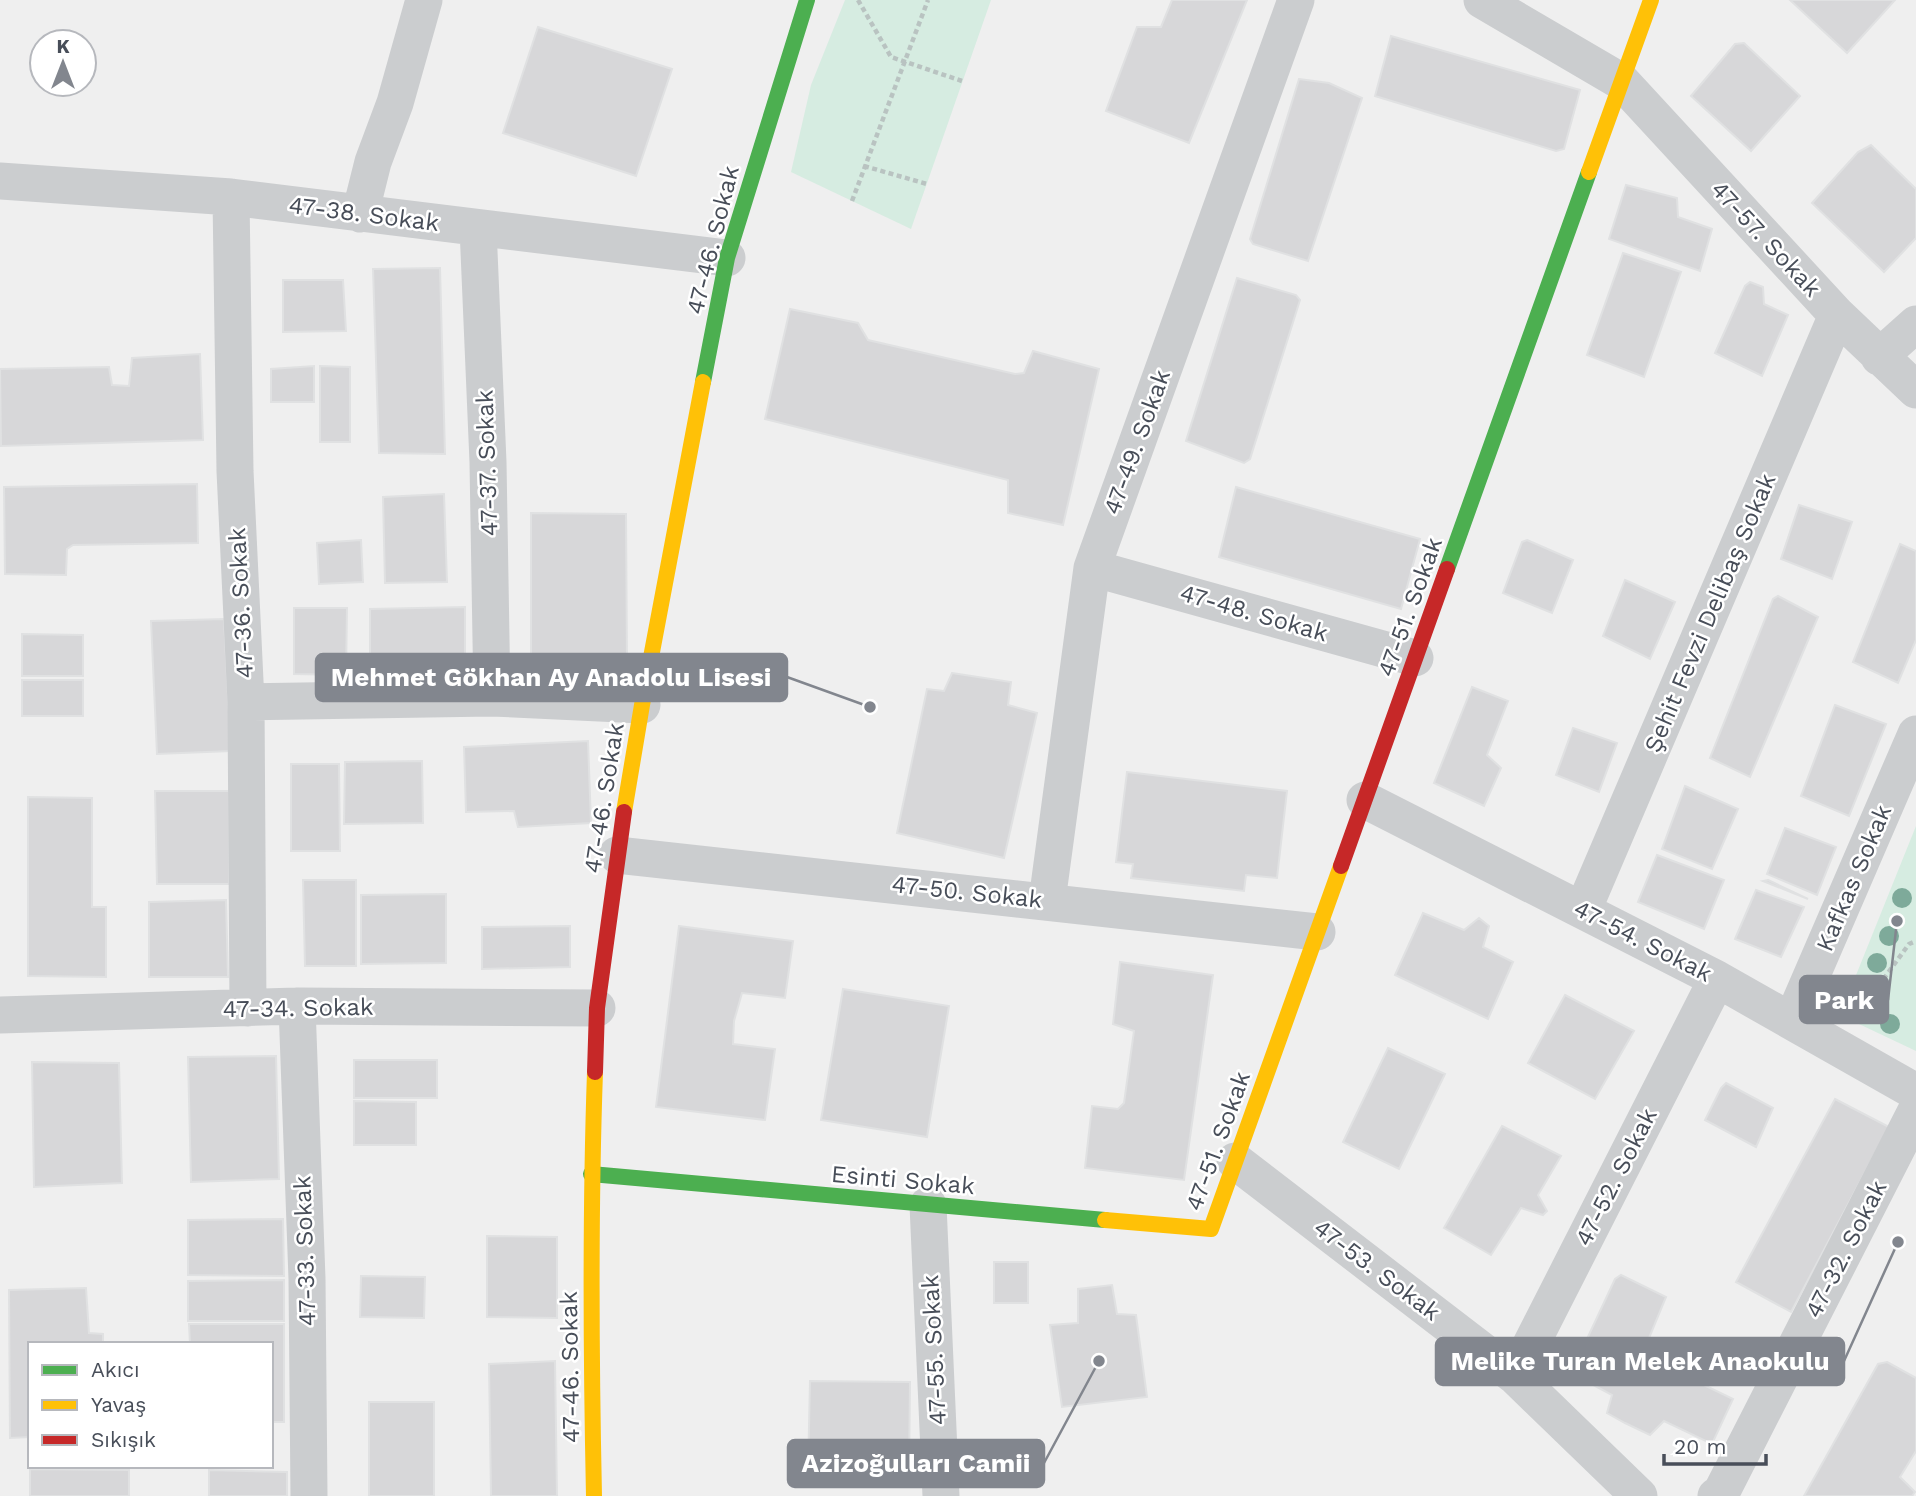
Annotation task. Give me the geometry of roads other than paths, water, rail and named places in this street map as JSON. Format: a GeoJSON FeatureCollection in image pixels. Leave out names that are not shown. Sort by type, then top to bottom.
{"type":"FeatureCollection","features":[{"type":"Feature","properties":{"kind":"street"},"geometry":{"type":"LineString","coordinates":[[359,214],[373,162],[395,103],[424,0]]}},
{"type":"Feature","properties":{"kind":"street","name":"47-46. Sokak"},"geometry":{"type":"LineString","coordinates":[[594,1496],[591,1174],[597,1008],[617,855],[642,705],[727,258],[807,0]]}},
{"type":"Feature","properties":{"kind":"street","name":"47-49. Sokak"},"geometry":{"type":"LineString","coordinates":[[1047,901],[1092,568],[1296,0]]}},
{"type":"Feature","properties":{"kind":"street","name":"47-57. Sokak"},"geometry":{"type":"LineString","coordinates":[[1482,0],[1622,82],[1837,315],[1916,390]]}},
{"type":"Feature","properties":{"kind":"street","name":"47-51. Sokak"},"geometry":{"type":"LineString","coordinates":[[1211,1229],[1651,0]]}},
{"type":"Feature","properties":{"kind":"street","name":"47-38. Sokak"},"geometry":{"type":"LineString","coordinates":[[0,181],[231,197],[727,258]]}},
{"type":"Feature","properties":{"kind":"street","name":"47-36. Sokak"},"geometry":{"type":"LineString","coordinates":[[231,197],[235,471],[246,702],[248,1008]]}},
{"type":"Feature","properties":{"kind":"street","name":"47-37. Sokak"},"geometry":{"type":"LineString","coordinates":[[478,228],[488,462],[492,698]]}},
{"type":"Feature","properties":{"kind":"street","name":"Şehit Fevzi Delibaş Sokak"},"geometry":{"type":"LineString","coordinates":[[1583,911],[1837,315]]}},
{"type":"Feature","properties":{"kind":"street"},"geometry":{"type":"LineString","coordinates":[[1879,357],[1916,324]]}},
{"type":"Feature","properties":{"kind":"street","name":"47-48. Sokak"},"geometry":{"type":"LineString","coordinates":[[1092,568],[1415,658]]}},
{"type":"Feature","properties":{"kind":"street"},"geometry":{"type":"LineString","coordinates":[[246,702],[492,698],[642,705]]}},
{"type":"Feature","properties":{"kind":"street","name":"Kafkas Sokak"},"geometry":{"type":"LineString","coordinates":[[1792,1021],[1916,734]]}},
{"type":"Feature","properties":{"kind":"street","name":"47-54. Sokak"},"geometry":{"type":"LineString","coordinates":[[1365,800],[1717,979],[1916,1092]]}},
{"type":"Feature","properties":{"kind":"street","name":"47-50. Sokak"},"geometry":{"type":"LineString","coordinates":[[617,855],[1317,932]]}},
{"type":"Feature","properties":{"kind":"street","name":"47-52. Sokak"},"geometry":{"type":"LineString","coordinates":[[1515,1376],[1717,979]]}},
{"type":"Feature","properties":{"kind":"street","name":"47-34. Sokak"},"geometry":{"type":"LineString","coordinates":[[0,1015],[297,1006],[597,1008]]}},
{"type":"Feature","properties":{"kind":"street","name":"47-33. Sokak"},"geometry":{"type":"LineString","coordinates":[[297,1006],[307,1279],[309,1496]]}},
{"type":"Feature","properties":{"kind":"street","name":"47-32. Sokak"},"geometry":{"type":"LineString","coordinates":[[1716,1496],[1721,1493],[1768,1404],[1916,1111]]}},
{"type":"Feature","properties":{"kind":"street","name":"47-53. Sokak"},"geometry":{"type":"LineString","coordinates":[[1235,1161],[1515,1376],[1639,1496]]}},
{"type":"Feature","properties":{"kind":"street","name":"Esinti Sokak"},"geometry":{"type":"LineString","coordinates":[[591,1174],[1211,1229]]}},
{"type":"Feature","properties":{"kind":"street","name":"47-55. Sokak"},"geometry":{"type":"LineString","coordinates":[[928,1205],[941,1496]]}},
{"type":"Feature","properties":{"kind":"place","name":"Mehmet Gökhan Ay Anadolu Lisesi"},"geometry":{"type":"Point","coordinates":[870,707]}},
{"type":"Feature","properties":{"kind":"place","name":"Park"},"geometry":{"type":"Point","coordinates":[1897,921]}},
{"type":"Feature","properties":{"kind":"place","name":"Melike Turan Melek Anaokulu"},"geometry":{"type":"Point","coordinates":[1898,1242]}},
{"type":"Feature","properties":{"kind":"place","name":"Azizoğulları Camii"},"geometry":{"type":"Point","coordinates":[1099,1361]}}]}
